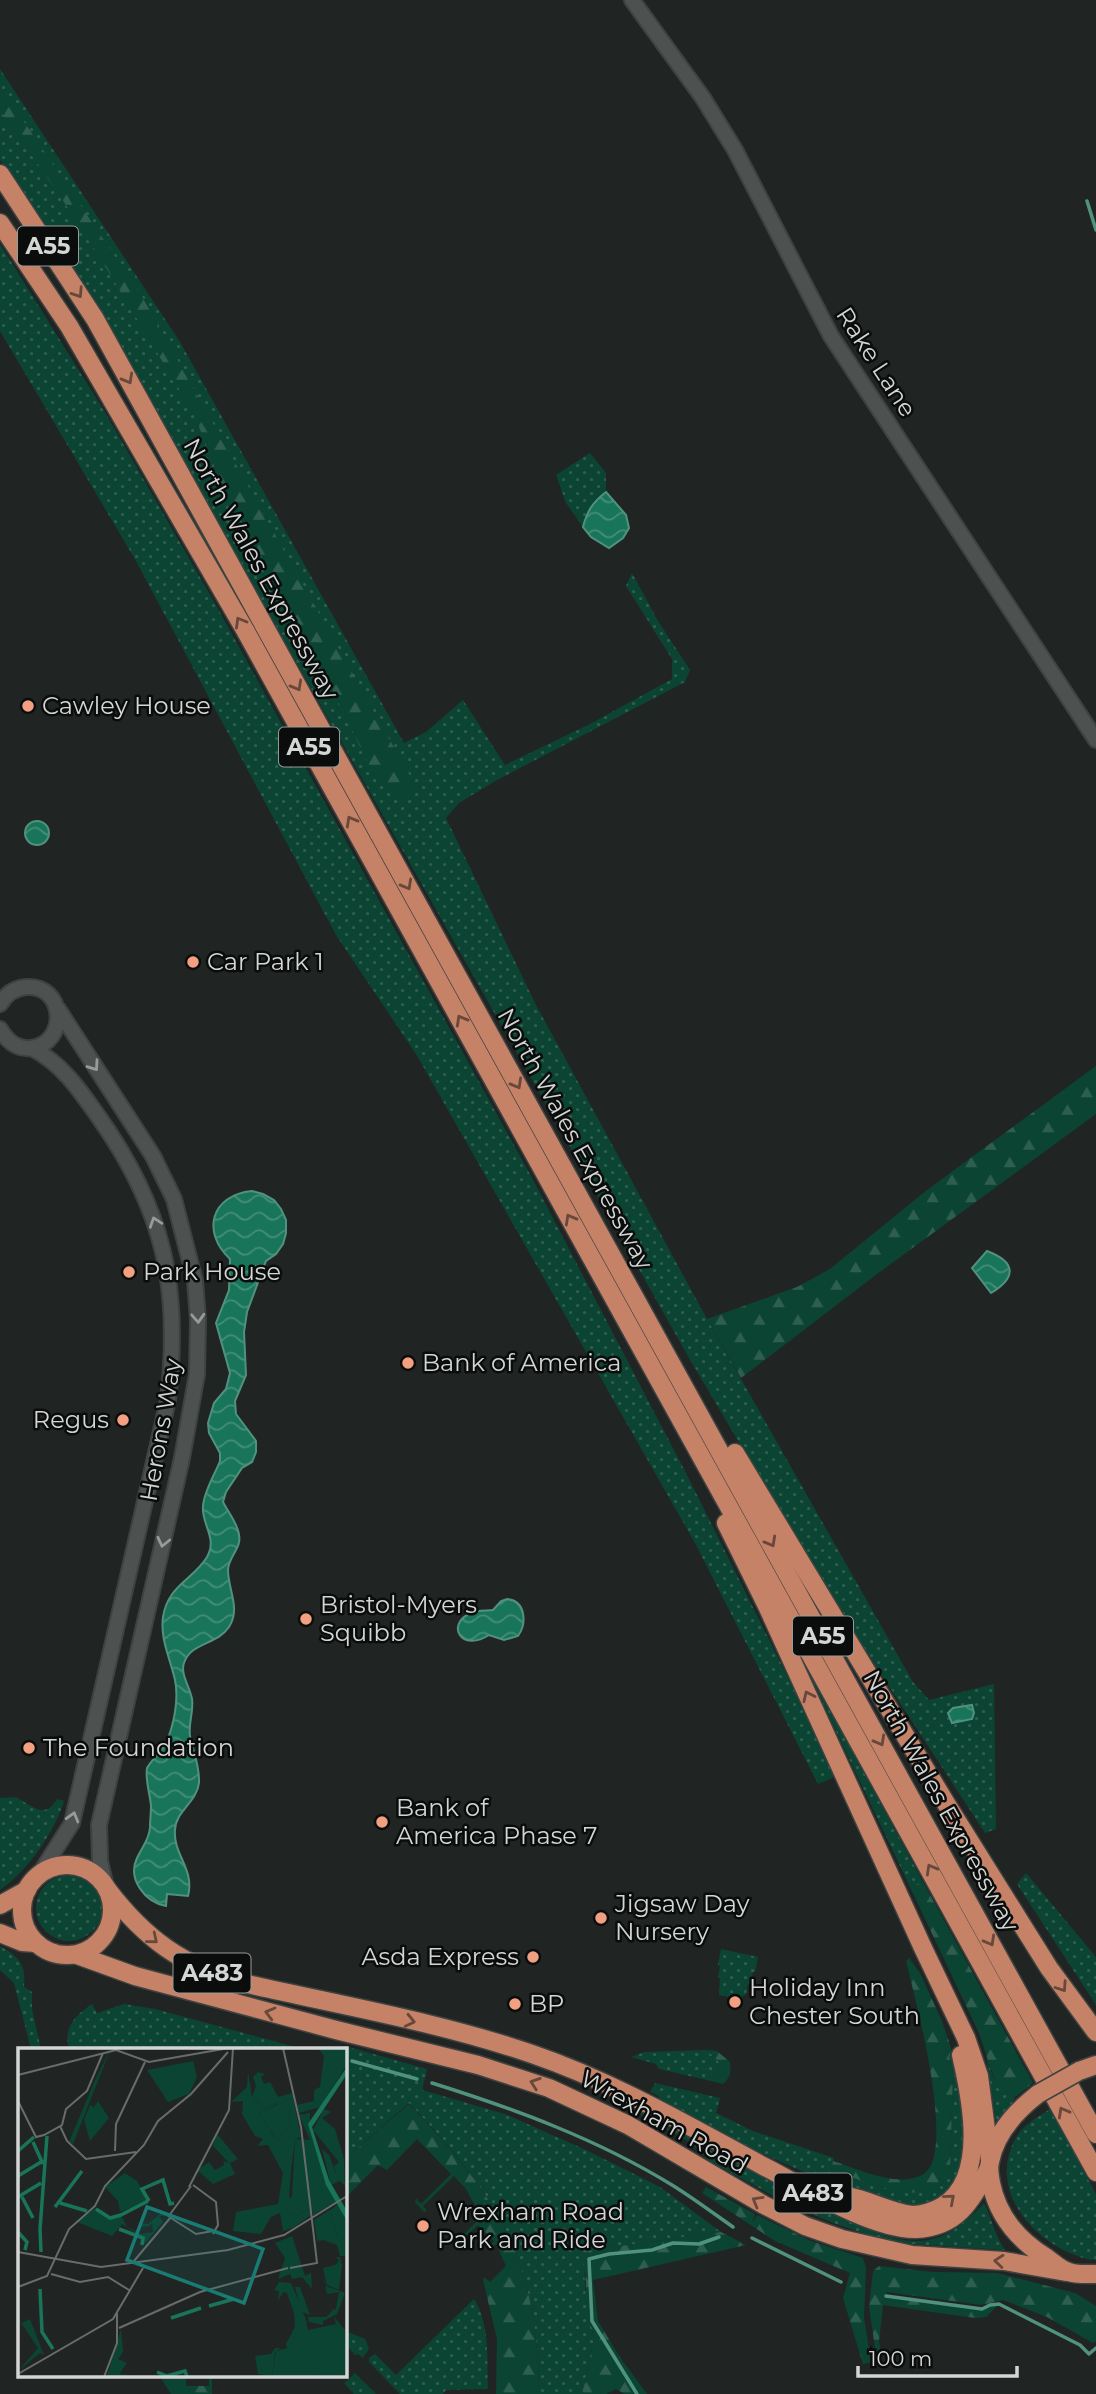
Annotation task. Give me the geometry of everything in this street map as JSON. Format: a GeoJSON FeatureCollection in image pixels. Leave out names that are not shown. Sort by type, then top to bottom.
{"type":"FeatureCollection","features":[{"type":"Feature","properties":{"kind":"highway","name":"North Wales Expressway"},"geometry":{"type":"LineString","coordinates":[[0,174],[95,319],[1096,2134]]}},
{"type":"Feature","properties":{"kind":"highway","name":"North Wales Expressway"},"geometry":{"type":"LineString","coordinates":[[0,223],[69,326],[245,630],[1096,2172]]}},
{"type":"Feature","properties":{"kind":"highway"},"geometry":{"type":"LineString","coordinates":[[548,1140],[947,1805],[1049,1968],[1096,2032]]}},
{"type":"Feature","properties":{"kind":"highway"},"geometry":{"type":"LineString","coordinates":[[603,1279],[767,1606],[966,2038],[979,2076],[989,2164],[997,2203],[1011,2228],[1031,2247],[1096,2289]]}},
{"type":"Feature","properties":{"kind":"highway"},"geometry":{"type":"LineString","coordinates":[[62,1866],[75,1866],[93,1873],[106,1888],[111,1900],[110,1924],[100,1942],[77,1955],[50,1952],[36,1943],[22,1917],[27,1890],[38,1875],[62,1866]]}},
{"type":"Feature","properties":{"kind":"highway","name":"Wrexham Road"},"geometry":{"type":"LineString","coordinates":[[106,1888],[145,1932],[174,1954],[206,1970],[243,1983],[487,2039],[535,2055],[608,2084],[815,2194],[868,2218],[892,2225],[914,2229],[937,2226],[957,2215],[971,2201],[989,2164],[999,2135],[1023,2106],[1038,2094],[1088,2068]]}},
{"type":"Feature","properties":{"kind":"highway"},"geometry":{"type":"LineString","coordinates":[[0,1905],[27,1890]]}},
{"type":"Feature","properties":{"kind":"highway"},"geometry":{"type":"LineString","coordinates":[[0,1933],[36,1943]]}},
{"type":"Feature","properties":{"kind":"highway"},"geometry":{"type":"LineString","coordinates":[[815,2194],[846,2196],[890,2211],[915,2215],[941,2207],[954,2198],[963,2186],[972,2147],[970,2091],[958,2044],[923,1948]]}},
{"type":"Feature","properties":{"kind":"highway","name":"Wrexham Road"},"geometry":{"type":"LineString","coordinates":[[77,1955],[115,1970],[488,2068],[549,2088],[628,2124],[764,2205],[806,2226],[842,2239],[912,2255],[1003,2261],[1096,2274]]}},
{"type":"Feature","properties":{"kind":"street","name":"Rake Lane"},"geometry":{"type":"LineString","coordinates":[[632,0],[698,92],[735,150],[831,336],[1096,740]]}},
{"type":"Feature","properties":{"kind":"street","name":"Herons Way"},"geometry":{"type":"LineString","coordinates":[[7,991],[32,986],[51,996],[153,1156],[174,1199],[192,1270],[198,1319],[197,1374],[182,1458],[99,1825],[100,1861],[106,1888]]}},
{"type":"Feature","properties":{"kind":"street"},"geometry":{"type":"LineString","coordinates":[[0,1004],[7,991]]}},
{"type":"Feature","properties":{"kind":"street"},"geometry":{"type":"LineString","coordinates":[[32,1048],[52,1037],[58,1023],[58,1009]]}},
{"type":"Feature","properties":{"kind":"street","name":"Herons Way"},"geometry":{"type":"LineString","coordinates":[[0,1030],[15,1045],[32,1048],[56,1062],[75,1083],[131,1168],[148,1202],[160,1238],[170,1282],[173,1323],[173,1359],[163,1427],[93,1738],[72,1823],[38,1875]]}},
{"type":"Feature","properties":{"kind":"green space"},"geometry":{"type":"Polygon","coordinates":[[[0,69],[180,342],[404,743],[426,732],[463,700],[505,765],[590,724],[672,679],[672,659],[626,586],[632,573],[658,621],[690,670],[685,682],[497,780],[459,803],[446,818],[536,1005],[707,1319],[913,1682],[929,1700],[994,1684],[996,1829],[985,1833],[830,1596],[689,1358],[109,330],[0,160],[0,69]]]}},
{"type":"Feature","properties":{"kind":"green space"},"geometry":{"type":"Polygon","coordinates":[[[0,86],[143,298],[415,785],[408,796],[392,796],[375,777],[305,635],[222,486],[194,414],[108,271],[0,110],[0,86]]]}},
{"type":"Feature","properties":{"kind":"green space"},"geometry":{"type":"Polygon","coordinates":[[[0,244],[106,414],[217,607],[531,1176],[688,1477],[837,1776],[818,1784],[695,1543],[416,1054],[336,935],[136,561],[0,331],[0,244]]]}},
{"type":"Feature","properties":{"kind":"green space"},"geometry":{"type":"Polygon","coordinates":[[[590,453],[606,473],[606,492],[591,507],[583,527],[566,503],[556,475],[590,453]]]}},
{"type":"Feature","properties":{"kind":"green space"},"geometry":{"type":"Polygon","coordinates":[[[1096,1066],[1096,1114],[877,1274],[741,1378],[707,1319],[797,1287],[830,1269],[927,1190],[1096,1066]]]}},
{"type":"Feature","properties":{"kind":"green space"},"geometry":{"type":"Polygon","coordinates":[[[798,1651],[923,1882],[910,1887],[798,1651]]]}},
{"type":"Feature","properties":{"kind":"green space"},"geometry":{"type":"Polygon","coordinates":[[[16,1797],[43,1810],[48,1809],[57,1799],[64,1801],[39,1850],[20,1873],[0,1890],[0,1798],[16,1797]]]}},
{"type":"Feature","properties":{"kind":"green space"},"geometry":{"type":"Polygon","coordinates":[[[1026,1873],[1096,1957],[1096,2005],[1017,1884],[1026,1873]]]}},
{"type":"Feature","properties":{"kind":"green space"},"geometry":{"type":"Polygon","coordinates":[[[69,1875],[82,1878],[92,1885],[99,1895],[102,1908],[99,1921],[92,1931],[82,1938],[69,1941],[56,1938],[46,1931],[39,1921],[36,1908],[39,1895],[46,1885],[56,1878],[69,1875]]]}},
{"type":"Feature","properties":{"kind":"green space"},"geometry":{"type":"Polygon","coordinates":[[[923,1882],[1033,2083],[1015,2097],[997,2087],[979,2033],[910,1887],[923,1882]]]}},
{"type":"Feature","properties":{"kind":"green space"},"geometry":{"type":"Polygon","coordinates":[[[0,1946],[20,1962],[24,1972],[24,1987],[32,1992],[32,2009],[41,2048],[31,2048],[14,1983],[0,1970],[0,1946]]]}},
{"type":"Feature","properties":{"kind":"green space"},"geometry":{"type":"Polygon","coordinates":[[[721,1949],[758,1957],[751,1984],[748,1984],[742,2000],[719,1995],[718,1965],[721,1949]]]}},
{"type":"Feature","properties":{"kind":"green space"},"geometry":{"type":"Polygon","coordinates":[[[909,1958],[920,1973],[942,2021],[953,2074],[950,2174],[940,2185],[911,2193],[877,2186],[831,2170],[833,2161],[878,2176],[901,2179],[922,2175],[932,2162],[936,2139],[935,2108],[931,2074],[906,1961],[909,1958]]]}},
{"type":"Feature","properties":{"kind":"green space"},"geometry":{"type":"Polygon","coordinates":[[[92,2004],[97,2013],[124,2004],[155,2009],[299,2048],[69,2048],[69,2028],[80,2013],[92,2004]]]}},
{"type":"Feature","properties":{"kind":"green space"},"geometry":{"type":"Polygon","coordinates":[[[942,2021],[961,2091],[965,2147],[961,2171],[951,2191],[931,2205],[898,2206],[813,2176],[709,2128],[658,2101],[659,2096],[650,2092],[655,2083],[720,2098],[716,2113],[753,2131],[834,2158],[831,2170],[940,2186],[950,2174],[953,2075],[942,2021]]]}},
{"type":"Feature","properties":{"kind":"green space"},"geometry":{"type":"Polygon","coordinates":[[[345,2046],[427,2069],[422,2090],[505,2114],[586,2150],[660,2187],[721,2232],[583,2253],[586,2299],[594,2339],[582,2394],[539,2394],[537,2347],[531,2306],[521,2268],[489,2201],[467,2169],[409,2103],[346,2158],[346,2048],[340,2048],[345,2046]]]}},
{"type":"Feature","properties":{"kind":"green space"},"geometry":{"type":"Polygon","coordinates":[[[707,2050],[720,2063],[718,2072],[707,2080],[659,2069],[656,2064],[631,2057],[645,2052],[707,2050]]]}},
{"type":"Feature","properties":{"kind":"green space"},"geometry":{"type":"Polygon","coordinates":[[[707,2050],[717,2051],[730,2062],[730,2074],[723,2084],[707,2080],[718,2072],[720,2063],[707,2050]]]}},
{"type":"Feature","properties":{"kind":"green space"},"geometry":{"type":"Polygon","coordinates":[[[986,2054],[998,2085],[1015,2097],[996,2122],[986,2054]]]}},
{"type":"Feature","properties":{"kind":"green space"},"geometry":{"type":"Polygon","coordinates":[[[620,2100],[796,2194],[856,2224],[892,2238],[917,2241],[937,2238],[963,2223],[984,2203],[1005,2250],[911,2244],[872,2236],[833,2223],[779,2199],[710,2161],[686,2140],[620,2104],[620,2100]]]}},
{"type":"Feature","properties":{"kind":"green space"},"geometry":{"type":"Polygon","coordinates":[[[409,2104],[467,2170],[507,2234],[521,2268],[531,2306],[537,2347],[539,2394],[496,2394],[497,2339],[483,2280],[484,2277],[490,2282],[506,2266],[496,2244],[491,2248],[489,2246],[494,2241],[478,2225],[459,2243],[462,2249],[451,2239],[452,2236],[457,2241],[481,2217],[466,2189],[454,2176],[423,2206],[427,2211],[424,2212],[415,2202],[416,2199],[421,2204],[451,2174],[417,2139],[387,2170],[378,2165],[346,2197],[346,2158],[409,2104]]]}},
{"type":"Feature","properties":{"kind":"green space"},"geometry":{"type":"Polygon","coordinates":[[[1050,2109],[1096,2194],[1096,2260],[1065,2251],[1036,2231],[1024,2218],[1009,2188],[1009,2154],[1017,2136],[1027,2124],[1050,2109]]]}},
{"type":"Feature","properties":{"kind":"green space"},"geometry":{"type":"Polygon","coordinates":[[[706,2187],[755,2214],[752,2223],[757,2215],[811,2241],[863,2258],[866,2268],[864,2318],[871,2362],[863,2364],[843,2298],[850,2273],[775,2241],[702,2193],[706,2187]]]}},
{"type":"Feature","properties":{"kind":"green space"},"geometry":{"type":"Polygon","coordinates":[[[721,2232],[746,2245],[593,2280],[598,2321],[647,2394],[625,2394],[616,2389],[606,2394],[582,2394],[594,2339],[586,2299],[582,2253],[721,2232]]]}},
{"type":"Feature","properties":{"kind":"green space"},"geometry":{"type":"Polygon","coordinates":[[[879,2266],[932,2272],[997,2273],[1075,2293],[1096,2306],[1096,2341],[1093,2343],[1047,2317],[1003,2300],[981,2305],[887,2292],[886,2296],[982,2309],[999,2304],[986,2317],[975,2318],[883,2305],[879,2341],[882,2360],[877,2361],[869,2307],[873,2271],[879,2266]]]}},
{"type":"Feature","properties":{"kind":"green space"},"geometry":{"type":"Polygon","coordinates":[[[474,2299],[485,2331],[488,2389],[446,2390],[443,2394],[400,2394],[369,2362],[369,2358],[375,2354],[396,2375],[474,2299]]]}},
{"type":"Feature","properties":{"kind":"green space"},"geometry":{"type":"Polygon","coordinates":[[[346,2331],[365,2339],[369,2349],[363,2358],[355,2355],[346,2345],[346,2331]]]}},
{"type":"Feature","properties":{"kind":"green space"},"geometry":{"type":"Polygon","coordinates":[[[355,2373],[376,2394],[354,2394],[344,2383],[355,2373]]]}},
{"type":"Feature","properties":{"kind":"green space"},"geometry":{"type":"Polygon","coordinates":[[[160,2376],[186,2376],[186,2386],[209,2386],[209,2378],[212,2379],[212,2394],[171,2394],[160,2376]]]}},
{"type":"Feature","properties":{"kind":"water"},"geometry":{"type":"Polygon","coordinates":[[[606,492],[626,515],[629,528],[623,538],[609,548],[591,537],[583,527],[591,507],[606,492]]]}},
{"type":"Feature","properties":{"kind":"water"},"geometry":{"type":"Polygon","coordinates":[[[37,821],[46,824],[49,833],[46,842],[37,845],[28,842],[25,833],[28,824],[37,821]]]}},
{"type":"Feature","properties":{"kind":"water"},"geometry":{"type":"Polygon","coordinates":[[[252,1191],[274,1200],[286,1220],[286,1233],[276,1254],[266,1261],[247,1312],[244,1332],[246,1375],[235,1401],[236,1414],[256,1441],[256,1452],[252,1462],[242,1468],[226,1492],[223,1502],[237,1527],[239,1540],[228,1570],[234,1613],[224,1633],[192,1651],[183,1667],[192,1699],[190,1731],[199,1783],[194,1796],[178,1818],[175,1830],[177,1847],[189,1878],[188,1896],[167,1894],[166,1906],[145,1895],[134,1874],[137,1858],[150,1828],[147,1768],[166,1743],[176,1704],[175,1680],[162,1625],[170,1597],[201,1565],[210,1550],[203,1506],[220,1461],[220,1453],[209,1433],[208,1423],[214,1403],[226,1389],[230,1373],[216,1323],[229,1290],[230,1259],[215,1238],[213,1227],[219,1207],[238,1194],[252,1191]]]}},
{"type":"Feature","properties":{"kind":"water"},"geometry":{"type":"Polygon","coordinates":[[[987,1251],[1004,1260],[1010,1270],[1005,1281],[991,1293],[972,1268],[987,1251]]]}},
{"type":"Feature","properties":{"kind":"water"},"geometry":{"type":"Polygon","coordinates":[[[507,1599],[518,1604],[523,1613],[523,1625],[518,1636],[504,1640],[489,1635],[471,1641],[460,1635],[459,1624],[463,1618],[474,1612],[493,1610],[501,1601],[507,1599]]]}},
{"type":"Feature","properties":{"kind":"water"},"geometry":{"type":"Polygon","coordinates":[[[972,1705],[972,1719],[952,1723],[948,1713],[953,1708],[972,1705]]]}},
{"type":"Feature","properties":{"kind":"waterway"},"geometry":{"type":"LineString","coordinates":[[1087,201],[1096,230]]}},
{"type":"Feature","properties":{"kind":"waterway"},"geometry":{"type":"LineString","coordinates":[[352,2061],[417,2079]]}},
{"type":"Feature","properties":{"kind":"waterway"},"geometry":{"type":"LineString","coordinates":[[432,2083],[494,2103],[615,2153],[672,2185],[733,2227]]}},
{"type":"Feature","properties":{"kind":"waterway"},"geometry":{"type":"LineString","coordinates":[[637,2394],[592,2321],[589,2259],[609,2254],[652,2250],[673,2243],[699,2244],[719,2237]]}},
{"type":"Feature","properties":{"kind":"waterway"},"geometry":{"type":"LineString","coordinates":[[752,2238],[841,2282]]}},
{"type":"Feature","properties":{"kind":"waterway"},"geometry":{"type":"LineString","coordinates":[[886,2296],[982,2309],[999,2304],[1080,2345],[1089,2354],[1096,2348]]}},
{"type":"Feature","properties":{"kind":"place","name":"Cawley House"},"geometry":{"type":"Point","coordinates":[28,706]}},
{"type":"Feature","properties":{"kind":"place","name":"Car Park 1"},"geometry":{"type":"Point","coordinates":[193,962]}},
{"type":"Feature","properties":{"kind":"place","name":"Park House"},"geometry":{"type":"Point","coordinates":[129,1272]}},
{"type":"Feature","properties":{"kind":"place","name":"Bank of America"},"geometry":{"type":"Point","coordinates":[408,1363]}},
{"type":"Feature","properties":{"kind":"place","name":"Regus"},"geometry":{"type":"Point","coordinates":[123,1420]}},
{"type":"Feature","properties":{"kind":"place","name":"Bristol-Myers Squibb"},"geometry":{"type":"Point","coordinates":[306,1619]}},
{"type":"Feature","properties":{"kind":"place","name":"The Foundation"},"geometry":{"type":"Point","coordinates":[29,1748]}},
{"type":"Feature","properties":{"kind":"place","name":"Bank of America Phase 7"},"geometry":{"type":"Point","coordinates":[382,1822]}},
{"type":"Feature","properties":{"kind":"place","name":"Jigsaw Day Nursery"},"geometry":{"type":"Point","coordinates":[601,1918]}},
{"type":"Feature","properties":{"kind":"place","name":"Asda Express"},"geometry":{"type":"Point","coordinates":[533,1957]}},
{"type":"Feature","properties":{"kind":"place","name":"Holiday Inn Chester South"},"geometry":{"type":"Point","coordinates":[735,2002]}},
{"type":"Feature","properties":{"kind":"place","name":"BP"},"geometry":{"type":"Point","coordinates":[515,2004]}},
{"type":"Feature","properties":{"kind":"place","name":"Wrexham Road Park and Ride"},"geometry":{"type":"Point","coordinates":[423,2226]}}]}
